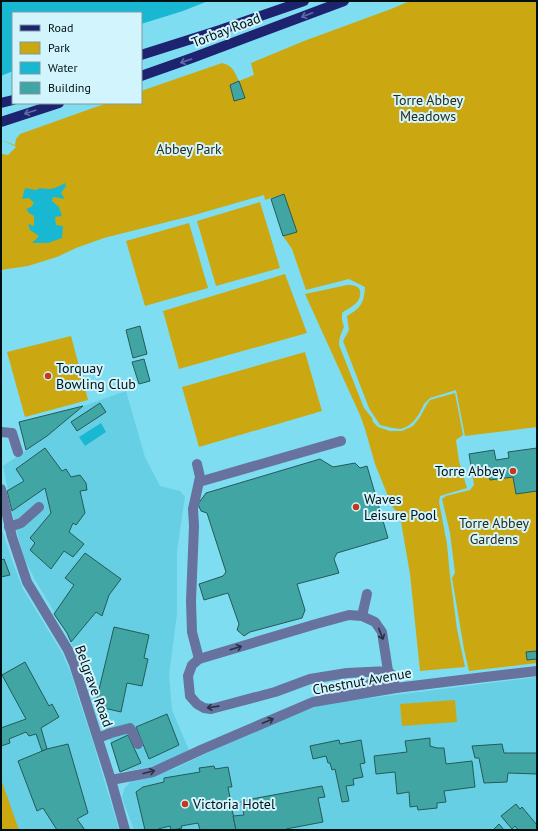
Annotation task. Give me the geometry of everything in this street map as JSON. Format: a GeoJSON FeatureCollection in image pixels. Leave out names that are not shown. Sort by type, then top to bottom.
{"type":"FeatureCollection","features":[{"type":"Feature","properties":{"kind":"main road","name":"Torbay Road"},"geometry":{"type":"LineString","coordinates":[[142,55],[304,1]]}},
{"type":"Feature","properties":{"kind":"main road","name":"Torbay Road"},"geometry":{"type":"LineString","coordinates":[[142,76],[200,56],[344,1]]}},
{"type":"Feature","properties":{"kind":"main road"},"geometry":{"type":"LineString","coordinates":[[1,104],[12,100]]}},
{"type":"Feature","properties":{"kind":"main road"},"geometry":{"type":"LineString","coordinates":[[1,122],[56,104]]}},
{"type":"Feature","properties":{"kind":"street"},"geometry":{"type":"LineString","coordinates":[[1,432],[12,433],[18,452]]}},
{"type":"Feature","properties":{"kind":"street"},"geometry":{"type":"LineString","coordinates":[[199,482],[341,440]]}},
{"type":"Feature","properties":{"kind":"street"},"geometry":{"type":"LineString","coordinates":[[197,464],[200,477],[193,509],[194,526],[191,601],[192,632],[199,659]]}},
{"type":"Feature","properties":{"kind":"street","name":"Belgrave Road"},"geometry":{"type":"LineString","coordinates":[[1,489],[26,582],[68,650],[74,664],[111,780],[125,830]]}},
{"type":"Feature","properties":{"kind":"street"},"geometry":{"type":"LineString","coordinates":[[10,527],[21,523],[39,507]]}},
{"type":"Feature","properties":{"kind":"street"},"geometry":{"type":"LineString","coordinates":[[362,616],[367,594]]}},
{"type":"Feature","properties":{"kind":"street"},"geometry":{"type":"LineString","coordinates":[[388,671],[347,673],[310,679],[275,692],[211,709],[204,708],[197,704],[190,696],[188,676],[192,665],[199,659],[349,615],[362,616],[374,622],[382,632],[388,671],[391,674],[396,688]]}},
{"type":"Feature","properties":{"kind":"street","name":"Chestnut Avenue"},"geometry":{"type":"LineString","coordinates":[[111,780],[153,772],[313,702],[396,688],[485,676],[537,671]]}},
{"type":"Feature","properties":{"kind":"street"},"geometry":{"type":"LineString","coordinates":[[313,702],[338,690],[377,683],[396,688]]}},
{"type":"Feature","properties":{"kind":"street"},"geometry":{"type":"LineString","coordinates":[[98,738],[130,728],[138,744]]}},
{"type":"Feature","properties":{"kind":"shaded area"},"geometry":{"type":"Polygon","coordinates":[[[126,391],[145,457],[160,486],[180,491],[185,497],[177,551],[177,614],[169,675],[172,710],[189,750],[155,766],[120,772],[111,743],[67,633],[35,580],[24,558],[15,525],[3,466],[47,436],[83,406],[126,391]]]}},
{"type":"Feature","properties":{"kind":"shaded area"},"geometry":{"type":"Polygon","coordinates":[[[1,527],[23,589],[62,653],[71,673],[119,830],[11,830],[1,807],[1,527]]]}},
{"type":"Feature","properties":{"kind":"shaded area"},"geometry":{"type":"Polygon","coordinates":[[[537,677],[537,830],[134,830],[122,798],[124,789],[132,780],[174,769],[292,715],[323,704],[537,677]]]}},
{"type":"Feature","properties":{"kind":"green space"},"geometry":{"type":"Polygon","coordinates":[[[410,1],[537,1],[537,427],[465,436],[456,390],[430,398],[424,404],[414,421],[408,426],[401,429],[380,425],[369,408],[343,341],[349,330],[347,316],[359,308],[363,301],[365,287],[349,279],[306,290],[292,249],[283,236],[296,232],[284,194],[265,200],[264,195],[191,216],[104,238],[76,248],[57,257],[28,266],[1,270],[1,155],[8,155],[16,147],[1,140],[15,145],[16,139],[20,134],[104,104],[142,104],[142,91],[222,63],[229,66],[235,72],[239,81],[254,75],[251,63],[304,41],[410,1]]]}},
{"type":"Feature","properties":{"kind":"green space"},"geometry":{"type":"Polygon","coordinates":[[[260,202],[280,268],[216,286],[197,221],[260,202]]]}},
{"type":"Feature","properties":{"kind":"green space"},"geometry":{"type":"Polygon","coordinates":[[[189,223],[208,288],[145,306],[126,241],[189,223]]]}},
{"type":"Feature","properties":{"kind":"green space"},"geometry":{"type":"Polygon","coordinates":[[[285,274],[307,333],[179,369],[163,311],[285,274]]]}},
{"type":"Feature","properties":{"kind":"green space"},"geometry":{"type":"Polygon","coordinates":[[[347,285],[359,288],[360,296],[356,303],[342,313],[344,327],[340,336],[339,345],[364,408],[378,427],[390,431],[402,431],[413,426],[430,400],[455,393],[463,435],[456,440],[459,461],[467,488],[440,496],[439,502],[447,544],[457,629],[465,667],[420,671],[410,574],[400,516],[392,506],[375,464],[360,415],[305,294],[347,285]]]}},
{"type":"Feature","properties":{"kind":"green space","name":"Torquay Bowling Club"},"geometry":{"type":"Polygon","coordinates":[[[71,336],[88,400],[25,417],[7,352],[71,336]]]}},
{"type":"Feature","properties":{"kind":"green space"},"geometry":{"type":"Polygon","coordinates":[[[305,352],[322,411],[199,447],[182,387],[305,352]]]}},
{"type":"Feature","properties":{"kind":"green space","name":"Torre Abbey Gardens"},"geometry":{"type":"Polygon","coordinates":[[[488,470],[490,480],[513,477],[516,494],[537,491],[537,663],[469,671],[452,578],[455,573],[450,533],[442,499],[446,496],[470,490],[474,485],[472,472],[488,470]]]}},
{"type":"Feature","properties":{"kind":"green space"},"geometry":{"type":"Polygon","coordinates":[[[455,700],[457,722],[402,726],[400,704],[455,700]]]}},
{"type":"Feature","properties":{"kind":"green space"},"geometry":{"type":"Polygon","coordinates":[[[1,779],[19,830],[1,830],[1,779]]]}},
{"type":"Feature","properties":{"kind":"water"},"geometry":{"type":"Polygon","coordinates":[[[1,1],[208,1],[183,11],[142,24],[142,12],[12,12],[12,71],[1,76],[1,1]]]}},
{"type":"Feature","properties":{"kind":"water"},"geometry":{"type":"Polygon","coordinates":[[[65,183],[66,186],[61,193],[65,199],[53,197],[52,201],[59,207],[62,216],[55,217],[56,225],[63,226],[62,238],[48,243],[32,243],[39,236],[30,230],[28,224],[34,226],[34,216],[26,209],[31,207],[34,203],[29,198],[22,199],[25,188],[36,190],[40,188],[50,189],[65,183]]]}},
{"type":"Feature","properties":{"kind":"water"},"geometry":{"type":"Polygon","coordinates":[[[101,423],[106,432],[85,446],[79,437],[101,423]]]}},
{"type":"Feature","properties":{"kind":"building"},"geometry":{"type":"Polygon","coordinates":[[[239,81],[245,98],[234,101],[230,85],[239,81]]]}},
{"type":"Feature","properties":{"kind":"building"},"geometry":{"type":"Polygon","coordinates":[[[284,194],[297,232],[283,236],[271,199],[284,194]]]}},
{"type":"Feature","properties":{"kind":"building"},"geometry":{"type":"Polygon","coordinates":[[[140,326],[147,354],[133,358],[126,330],[140,326]]]}},
{"type":"Feature","properties":{"kind":"building"},"geometry":{"type":"Polygon","coordinates":[[[144,359],[150,381],[139,384],[132,362],[144,359]]]}},
{"type":"Feature","properties":{"kind":"building"},"geometry":{"type":"Polygon","coordinates":[[[100,403],[106,412],[77,431],[71,422],[100,403]]]}},
{"type":"Feature","properties":{"kind":"building"},"geometry":{"type":"Polygon","coordinates":[[[83,406],[47,436],[26,450],[19,422],[83,406]]]}},
{"type":"Feature","properties":{"kind":"building"},"geometry":{"type":"Polygon","coordinates":[[[45,448],[62,471],[66,469],[71,477],[80,475],[86,483],[87,490],[80,491],[85,513],[76,525],[73,523],[69,532],[84,544],[73,557],[64,551],[51,569],[30,550],[35,543],[30,538],[51,513],[45,488],[12,511],[7,491],[24,481],[16,469],[45,448]]]}},
{"type":"Feature","properties":{"kind":"building","name":"Torre Abbey"},"geometry":{"type":"Polygon","coordinates":[[[537,448],[537,491],[516,494],[513,477],[490,480],[488,470],[472,472],[469,454],[494,450],[496,460],[509,458],[508,452],[537,448]]]}},
{"type":"Feature","properties":{"kind":"building"},"geometry":{"type":"Polygon","coordinates":[[[320,459],[333,467],[355,463],[360,468],[367,466],[388,538],[337,553],[334,559],[339,573],[297,584],[305,610],[302,618],[250,632],[244,636],[237,630],[239,624],[228,593],[204,600],[199,584],[223,576],[226,572],[207,513],[201,511],[198,504],[206,493],[320,459]]]}},
{"type":"Feature","properties":{"kind":"building"},"geometry":{"type":"Polygon","coordinates":[[[85,553],[121,579],[109,595],[102,616],[96,612],[71,642],[67,633],[54,614],[74,585],[65,578],[85,553]]]}},
{"type":"Feature","properties":{"kind":"building"},"geometry":{"type":"Polygon","coordinates":[[[4,559],[10,575],[1,577],[1,560],[4,559]]]}},
{"type":"Feature","properties":{"kind":"building"},"geometry":{"type":"Polygon","coordinates":[[[114,627],[149,635],[144,658],[148,659],[142,686],[127,683],[121,712],[95,706],[114,627]]]}},
{"type":"Feature","properties":{"kind":"building"},"geometry":{"type":"Polygon","coordinates":[[[537,651],[537,659],[527,660],[526,652],[537,651]]]}},
{"type":"Feature","properties":{"kind":"building"},"geometry":{"type":"Polygon","coordinates":[[[25,662],[49,706],[52,704],[59,717],[41,728],[47,749],[42,751],[36,734],[29,736],[26,732],[9,739],[10,743],[1,746],[1,728],[26,719],[2,675],[25,662]]]}},
{"type":"Feature","properties":{"kind":"building"},"geometry":{"type":"Polygon","coordinates":[[[167,714],[179,745],[149,759],[136,727],[167,714]]]}},
{"type":"Feature","properties":{"kind":"building"},"geometry":{"type":"Polygon","coordinates":[[[128,735],[141,763],[120,772],[111,743],[128,735]]]}},
{"type":"Feature","properties":{"kind":"building"},"geometry":{"type":"Polygon","coordinates":[[[430,738],[430,746],[444,748],[446,764],[472,761],[475,787],[444,791],[446,802],[437,803],[437,808],[418,810],[417,806],[410,807],[409,792],[397,794],[395,772],[376,774],[374,756],[407,752],[405,741],[430,738]]]}},
{"type":"Feature","properties":{"kind":"building"},"geometry":{"type":"Polygon","coordinates":[[[339,740],[340,744],[361,740],[365,763],[360,764],[363,777],[353,779],[354,785],[346,786],[349,801],[342,802],[335,769],[332,770],[326,756],[313,759],[310,746],[339,740]]]}},
{"type":"Feature","properties":{"kind":"building"},"geometry":{"type":"Polygon","coordinates":[[[68,744],[88,813],[77,819],[85,830],[57,830],[43,808],[37,811],[18,761],[47,749],[68,744]]]}},
{"type":"Feature","properties":{"kind":"building"},"geometry":{"type":"Polygon","coordinates":[[[502,744],[504,753],[537,753],[537,774],[508,773],[507,782],[484,783],[479,758],[475,758],[472,746],[502,744]]]}},
{"type":"Feature","properties":{"kind":"building","name":"Victoria Hotel"},"geometry":{"type":"Polygon","coordinates":[[[214,766],[215,769],[228,767],[232,787],[228,787],[236,830],[200,830],[198,823],[181,826],[182,828],[173,830],[171,830],[170,826],[158,830],[145,830],[136,792],[143,787],[164,782],[164,778],[200,772],[199,768],[214,766]]]}},
{"type":"Feature","properties":{"kind":"building"},"geometry":{"type":"Polygon","coordinates":[[[322,786],[325,797],[318,798],[323,822],[286,829],[287,830],[236,830],[233,816],[244,815],[241,801],[322,786]]]}},
{"type":"Feature","properties":{"kind":"building"},"geometry":{"type":"Polygon","coordinates":[[[516,804],[520,809],[522,807],[537,825],[537,830],[518,830],[515,826],[512,829],[501,816],[516,804]]]}},
{"type":"Feature","properties":{"kind":"building"},"geometry":{"type":"Polygon","coordinates":[[[499,824],[504,830],[493,830],[499,824]]]}},
{"type":"Feature","properties":{"kind":"place","name":"Torquay Bowling Club"},"geometry":{"type":"Point","coordinates":[48,376]}},
{"type":"Feature","properties":{"kind":"place","name":"Torre Abbey"},"geometry":{"type":"Point","coordinates":[513,471]}},
{"type":"Feature","properties":{"kind":"place","name":"Waves Leisure Pool"},"geometry":{"type":"Point","coordinates":[356,507]}},
{"type":"Feature","properties":{"kind":"place","name":"Victoria Hotel"},"geometry":{"type":"Point","coordinates":[185,804]}},
{"type":"Feature","properties":{"kind":"park label","name":"Torre Abbey Meadows"},"geometry":{"type":"Point","coordinates":[428,108]}},
{"type":"Feature","properties":{"kind":"park label","name":"Abbey Park"},"geometry":{"type":"Point","coordinates":[189,149]}}]}
